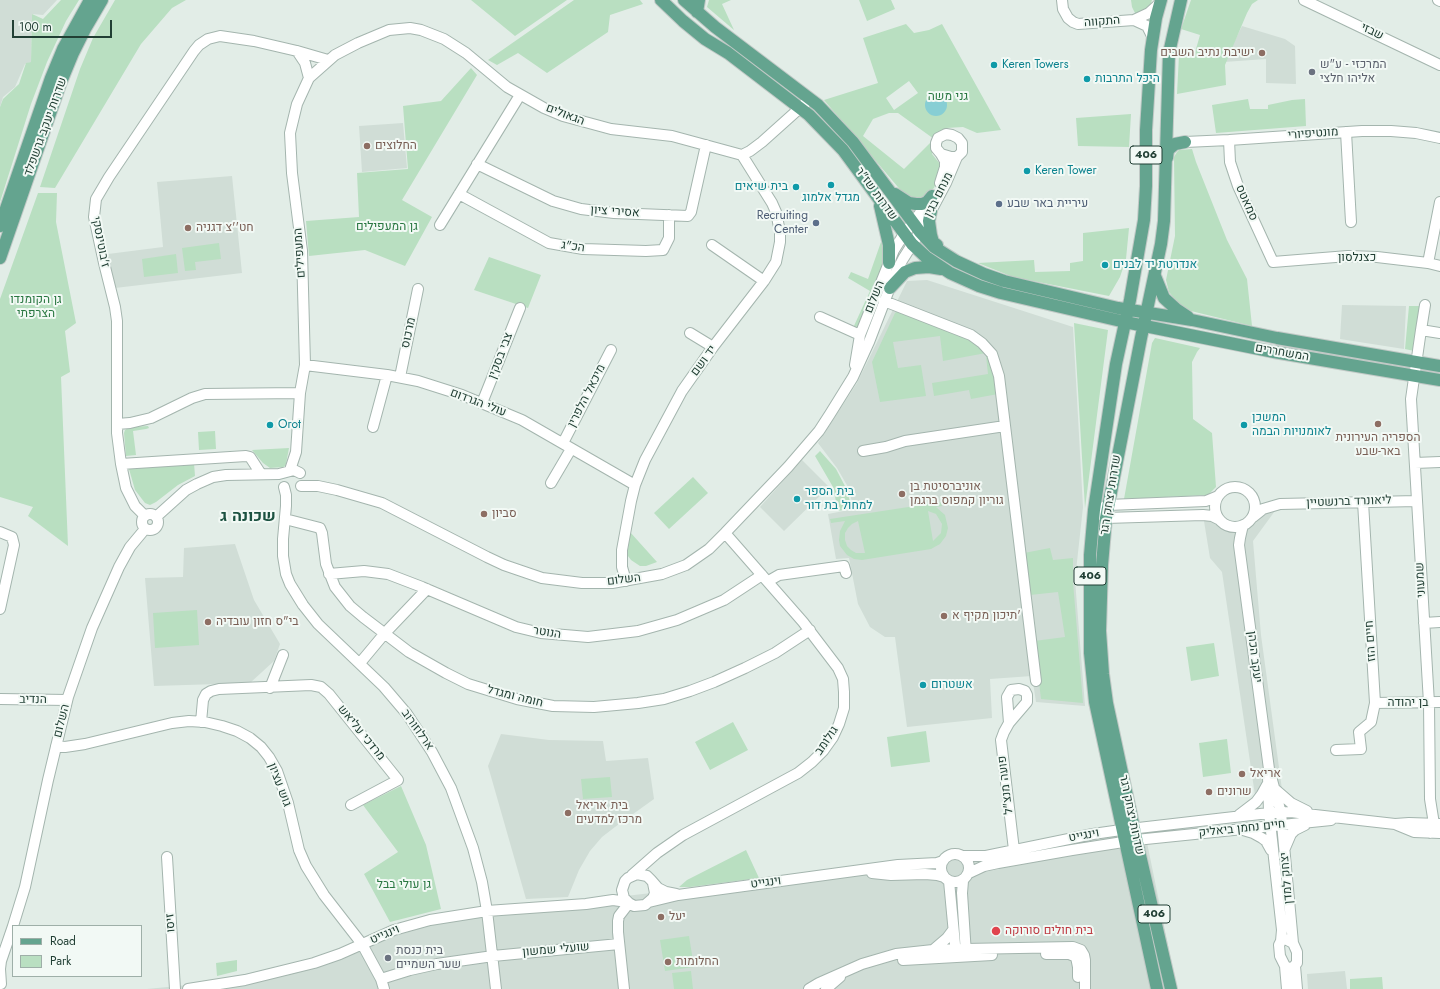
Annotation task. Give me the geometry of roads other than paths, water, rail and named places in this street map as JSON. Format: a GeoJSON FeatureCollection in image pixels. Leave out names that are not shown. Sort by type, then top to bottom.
{"type":"FeatureCollection","features":[{"type":"Feature","properties":{"kind":"main road","name":"שדרות יעקב גרשפלד"},"geometry":{"type":"LineString","coordinates":[[0,226],[51,78],[66,43],[90,0]]}},
{"type":"Feature","properties":{"kind":"main road","name":"שדרות יעקב גרשפלד"},"geometry":{"type":"LineString","coordinates":[[0,258],[61,82],[73,53],[102,0]]}},
{"type":"Feature","properties":{"kind":"main road","name":"שדרות שז\"ר"},"geometry":{"type":"LineString","coordinates":[[661,0],[705,39],[728,53],[809,115],[843,150],[904,234],[926,257],[945,270],[979,286],[1000,293],[1125,322]]}},
{"type":"Feature","properties":{"kind":"main road","name":"שדרות יצחק רגר"},"geometry":{"type":"LineString","coordinates":[[1157,989],[1132,837],[1107,703],[1100,631],[1102,565],[1108,505],[1161,244],[1166,208],[1166,132],[1169,53],[1181,0]]}},
{"type":"Feature","properties":{"kind":"main road","name":"שדרות יצחק רגר"},"geometry":{"type":"LineString","coordinates":[[1161,1],[1156,18],[1153,38],[1146,123],[1146,186],[1144,220],[1128,310],[1116,364],[1094,510],[1090,555],[1089,633],[1091,673],[1095,702],[1122,830],[1132,837],[1171,989]]}},
{"type":"Feature","properties":{"kind":"main road","name":"שדרות שז\"ר"},"geometry":{"type":"LineString","coordinates":[[690,3],[715,27],[818,105],[853,142],[916,227],[934,247],[947,256],[984,274],[1004,281],[1128,310]]}},
{"type":"Feature","properties":{"kind":"main road"},"geometry":{"type":"LineString","coordinates":[[1166,132],[1173,138],[1185,142]]}},
{"type":"Feature","properties":{"kind":"main road"},"geometry":{"type":"LineString","coordinates":[[1166,159],[1168,150],[1175,144],[1185,142]]}},
{"type":"Feature","properties":{"kind":"main road"},"geometry":{"type":"LineString","coordinates":[[890,190],[908,203],[922,204],[927,202],[932,196]]}},
{"type":"Feature","properties":{"kind":"main road"},"geometry":{"type":"LineString","coordinates":[[878,197],[889,245],[889,263]]}},
{"type":"Feature","properties":{"kind":"main road"},"geometry":{"type":"LineString","coordinates":[[931,211],[930,226],[933,242],[947,256]]}},
{"type":"Feature","properties":{"kind":"main road"},"geometry":{"type":"LineString","coordinates":[[890,288],[905,272],[915,268],[929,267],[945,270]]}},
{"type":"Feature","properties":{"kind":"main road"},"geometry":{"type":"LineString","coordinates":[[1154,276],[1164,298],[1176,309],[1192,320]]}},
{"type":"Feature","properties":{"kind":"main road","name":"המשחררים"},"geometry":{"type":"LineString","coordinates":[[1128,310],[1192,320],[1277,338],[1440,366]]}},
{"type":"Feature","properties":{"kind":"main road","name":"המשחררים"},"geometry":{"type":"LineString","coordinates":[[1125,322],[1274,352],[1440,380]]}},
{"type":"Feature","properties":{"kind":"street","name":"התקווה"},"geometry":{"type":"LineString","coordinates":[[1062,0],[1063,9],[1068,18],[1078,24],[1134,20],[1150,13],[1161,1]]}},
{"type":"Feature","properties":{"kind":"street","name":"שבזי"},"geometry":{"type":"LineString","coordinates":[[1304,0],[1440,65]]}},
{"type":"Feature","properties":{"kind":"street"},"geometry":{"type":"LineString","coordinates":[[673,12],[690,3]]}},
{"type":"Feature","properties":{"kind":"street","name":"התקווה"},"geometry":{"type":"LineString","coordinates":[[1134,20],[1146,26],[1153,38]]}},
{"type":"Feature","properties":{"kind":"street","name":"הגאולים"},"geometry":{"type":"LineString","coordinates":[[328,60],[347,48],[380,33],[400,29],[421,30],[444,39],[466,53],[507,87],[520,95],[563,116],[611,129],[672,136],[742,155]]}},
{"type":"Feature","properties":{"kind":"street","name":"ז'בוטינסקי"},"geometry":{"type":"LineString","coordinates":[[145,516],[135,506],[128,492],[121,464],[117,424],[117,321],[94,217],[96,199],[109,177],[194,51],[208,38],[220,36],[254,41],[328,60]]}},
{"type":"Feature","properties":{"kind":"street"},"geometry":{"type":"LineString","coordinates":[[297,51],[305,63],[309,78]]}},
{"type":"Feature","properties":{"kind":"street","name":"המעפילים"},"geometry":{"type":"LineString","coordinates":[[296,478],[295,457],[300,393],[305,366],[302,251],[292,173],[290,133],[297,104],[309,78],[328,60]]}},
{"type":"Feature","properties":{"kind":"street"},"geometry":{"type":"LineString","coordinates":[[440,226],[520,95]]}},
{"type":"Feature","properties":{"kind":"street"},"geometry":{"type":"LineString","coordinates":[[742,155],[750,151],[810,99]]}},
{"type":"Feature","properties":{"kind":"street","name":"מונטיפיורי"},"geometry":{"type":"LineString","coordinates":[[1185,142],[1346,132],[1391,131],[1416,133],[1440,138]]}},
{"type":"Feature","properties":{"kind":"street"},"geometry":{"type":"LineString","coordinates":[[1346,132],[1350,222]]}},
{"type":"Feature","properties":{"kind":"street"},"geometry":{"type":"LineString","coordinates":[[946,134],[952,135],[960,140],[963,147],[962,152],[957,157],[941,154],[936,148],[938,138],[946,134]]}},
{"type":"Feature","properties":{"kind":"street","name":"סמאטס"},"geometry":{"type":"LineString","coordinates":[[1229,140],[1230,162],[1238,186],[1273,262]]}},
{"type":"Feature","properties":{"kind":"street","name":"אסירי ציון"},"geometry":{"type":"LineString","coordinates":[[477,164],[533,192],[568,206],[596,211],[688,216],[691,212],[706,145]]}},
{"type":"Feature","properties":{"kind":"street","name":"מנחם בגין"},"geometry":{"type":"LineString","coordinates":[[916,227],[937,188],[945,167],[945,161],[941,154]]}},
{"type":"Feature","properties":{"kind":"street","name":"יד ושם"},"geometry":{"type":"LineString","coordinates":[[626,581],[622,567],[622,550],[631,501],[645,460],[682,391],[713,347],[764,281],[776,262],[780,242],[779,224],[772,203],[742,155]]}},
{"type":"Feature","properties":{"kind":"street","name":"מנחם בגין"},"geometry":{"type":"LineString","coordinates":[[916,227],[931,211],[946,183],[957,157]]}},
{"type":"Feature","properties":{"kind":"street","name":"הכ\"ג"},"geometry":{"type":"LineString","coordinates":[[459,194],[549,243],[583,249],[646,251],[664,250],[669,238],[669,215]]}},
{"type":"Feature","properties":{"kind":"street"},"geometry":{"type":"LineString","coordinates":[[1428,263],[1440,202]]}},
{"type":"Feature","properties":{"kind":"street","name":"השלום"},"geometry":{"type":"LineString","coordinates":[[852,377],[860,335],[894,250],[904,234],[916,227]]}},
{"type":"Feature","properties":{"kind":"street","name":"השלום"},"geometry":{"type":"LineString","coordinates":[[156,517],[186,490],[213,477],[282,474],[382,503],[487,557],[528,574],[555,580],[582,583],[612,583],[662,574],[679,568],[701,555],[725,533],[804,450],[830,414],[852,377],[869,342],[884,301],[903,259],[912,244],[916,227]]}},
{"type":"Feature","properties":{"kind":"street"},"geometry":{"type":"LineString","coordinates":[[712,245],[764,281]]}},
{"type":"Feature","properties":{"kind":"street","name":"כצנלסון"},"geometry":{"type":"LineString","coordinates":[[1273,262],[1348,256],[1376,257],[1428,263],[1440,266]]}},
{"type":"Feature","properties":{"kind":"street","name":"מרכוס"},"geometry":{"type":"LineString","coordinates":[[400,377],[418,289]]}},
{"type":"Feature","properties":{"kind":"street"},"geometry":{"type":"LineString","coordinates":[[884,301],[964,332],[982,343],[992,354],[999,376],[1036,681]]}},
{"type":"Feature","properties":{"kind":"street","name":"שמעוני"},"geometry":{"type":"LineString","coordinates":[[1425,305],[1415,362],[1411,399],[1428,703],[1430,799],[1434,827]]}},
{"type":"Feature","properties":{"kind":"street","name":"צבי בסקין"},"geometry":{"type":"LineString","coordinates":[[482,403],[520,308]]}},
{"type":"Feature","properties":{"kind":"street"},"geometry":{"type":"LineString","coordinates":[[820,318],[860,335]]}},
{"type":"Feature","properties":{"kind":"street"},"geometry":{"type":"LineString","coordinates":[[1421,330],[1440,333]]}},
{"type":"Feature","properties":{"kind":"street"},"geometry":{"type":"LineString","coordinates":[[690,333],[713,347]]}},
{"type":"Feature","properties":{"kind":"street","name":"מיכאל הלפרין"},"geometry":{"type":"LineString","coordinates":[[551,483],[611,350]]}},
{"type":"Feature","properties":{"kind":"street","name":"עולי הגרדום"},"geometry":{"type":"LineString","coordinates":[[305,366],[400,377],[424,383],[482,403],[522,420],[635,486]]}},
{"type":"Feature","properties":{"kind":"street"},"geometry":{"type":"LineString","coordinates":[[373,427],[388,375]]}},
{"type":"Feature","properties":{"kind":"street"},"geometry":{"type":"LineString","coordinates":[[117,424],[130,423],[152,418],[192,398],[205,394],[300,393]]}},
{"type":"Feature","properties":{"kind":"street"},"geometry":{"type":"LineString","coordinates":[[863,451],[906,442],[1005,426]]}},
{"type":"Feature","properties":{"kind":"street"},"geometry":{"type":"LineString","coordinates":[[121,464],[246,456],[250,457],[261,474]]}},
{"type":"Feature","properties":{"kind":"street"},"geometry":{"type":"LineString","coordinates":[[1414,463],[1440,462]]}},
{"type":"Feature","properties":{"kind":"street"},"geometry":{"type":"LineString","coordinates":[[283,485],[283,476],[296,478]]}},
{"type":"Feature","properties":{"kind":"street","name":"השלום"},"geometry":{"type":"LineString","coordinates":[[186,490],[206,484],[226,481],[278,480],[290,491],[296,478]]}},
{"type":"Feature","properties":{"kind":"street","name":"ארלוזורוב"},"geometry":{"type":"LineString","coordinates":[[286,506],[296,478]]}},
{"type":"Feature","properties":{"kind":"street","name":"ארלוזורוב"},"geometry":{"type":"LineString","coordinates":[[283,485],[286,495],[283,556],[286,574],[290,584],[303,605],[318,624],[384,687],[407,714],[432,752],[451,788],[473,848],[482,882],[493,956],[496,989]]}},
{"type":"Feature","properties":{"kind":"street"},"geometry":{"type":"LineString","coordinates":[[1234,486],[1244,488],[1251,494],[1256,505],[1255,512],[1249,522],[1243,525],[1231,527],[1212,516],[1106,518],[1094,510],[1108,505],[1206,501],[1218,496],[1227,488],[1234,486]]}},
{"type":"Feature","properties":{"kind":"street","name":"ליאונרד ברנשטיין"},"geometry":{"type":"LineString","coordinates":[[1251,494],[1260,500],[1280,504],[1417,500]]}},
{"type":"Feature","properties":{"kind":"street"},"geometry":{"type":"LineString","coordinates":[[1218,496],[1215,502],[1215,509],[1222,522]]}},
{"type":"Feature","properties":{"kind":"street","name":"חיים הזז"},"geometry":{"type":"LineString","coordinates":[[1336,750],[1361,749],[1360,732],[1371,722],[1375,703],[1363,502]]}},
{"type":"Feature","properties":{"kind":"street","name":"ליאונרד ברנשטיין"},"geometry":{"type":"LineString","coordinates":[[1252,517],[1263,509],[1280,504]]}},
{"type":"Feature","properties":{"kind":"street"},"geometry":{"type":"LineString","coordinates":[[149,514],[156,517],[158,524],[156,528],[149,530],[145,529],[142,522],[145,516],[149,514]]}},
{"type":"Feature","properties":{"kind":"street","name":"חומה ומגדל"},"geometry":{"type":"LineString","coordinates":[[285,519],[320,528],[330,574],[335,587],[350,606],[385,633],[424,661],[468,684],[532,702],[594,708],[638,703],[664,698],[690,691],[745,668],[775,652],[810,630]]}},
{"type":"Feature","properties":{"kind":"street","name":"יעקב הכהן"},"geometry":{"type":"LineString","coordinates":[[1222,522],[1233,533],[1240,545]]}},
{"type":"Feature","properties":{"kind":"street","name":"יעקב הכהן"},"geometry":{"type":"LineString","coordinates":[[1243,525],[1240,545],[1269,769],[1272,786],[1281,813]]}},
{"type":"Feature","properties":{"kind":"street","name":"השלום"},"geometry":{"type":"LineString","coordinates":[[13,925],[25,887],[67,700],[92,628],[119,567],[130,547],[145,529]]}},
{"type":"Feature","properties":{"kind":"street"},"geometry":{"type":"LineString","coordinates":[[0,532],[12,537],[14,544],[0,609]]}},
{"type":"Feature","properties":{"kind":"street","name":"גולומב"},"geometry":{"type":"LineString","coordinates":[[632,875],[683,835],[798,773],[812,762],[823,751],[833,737],[844,708],[843,679],[838,668],[810,630],[725,533]]}},
{"type":"Feature","properties":{"kind":"street","name":"הנוטר"},"geometry":{"type":"LineString","coordinates":[[330,574],[354,572],[388,574],[516,627],[541,633],[588,637],[638,631],[677,620],[724,600],[766,579],[779,575],[844,566],[846,573]]}},
{"type":"Feature","properties":{"kind":"street"},"geometry":{"type":"LineString","coordinates":[[360,663],[385,633],[427,589]]}},
{"type":"Feature","properties":{"kind":"street"},"geometry":{"type":"LineString","coordinates":[[1424,623],[1440,622]]}},
{"type":"Feature","properties":{"kind":"street"},"geometry":{"type":"LineString","coordinates":[[270,688],[283,655]]}},
{"type":"Feature","properties":{"kind":"street","name":"מרדכי עליאש"},"geometry":{"type":"LineString","coordinates":[[201,722],[203,700],[206,694],[211,691],[219,689],[270,688],[311,685],[321,687],[329,694],[398,780],[352,805]]}},
{"type":"Feature","properties":{"kind":"street","name":"הנדיב"},"geometry":{"type":"LineString","coordinates":[[0,700],[67,700]]}},
{"type":"Feature","properties":{"kind":"street","name":"בן יהודה"},"geometry":{"type":"LineString","coordinates":[[1375,703],[1440,702]]}},
{"type":"Feature","properties":{"kind":"street","name":"גוש עציון"},"geometry":{"type":"LineString","coordinates":[[56,746],[65,747],[85,744],[172,723],[201,722],[222,726],[237,731],[250,738],[261,747],[277,771],[283,786],[297,842],[306,866],[324,895],[362,944],[381,979],[384,989]]}},
{"type":"Feature","properties":{"kind":"street","name":"פועה מנצ\"ל"},"geometry":{"type":"LineString","coordinates":[[1009,723],[1001,740],[1014,850]]}},
{"type":"Feature","properties":{"kind":"street"},"geometry":{"type":"LineString","coordinates":[[1237,816],[1256,802],[1262,794],[1272,786],[1291,803],[1313,818],[1291,834],[1286,843],[1285,858]]}},
{"type":"Feature","properties":{"kind":"street","name":"יעקב הכהן"},"geometry":{"type":"LineString","coordinates":[[1269,813],[1272,786]]}},
{"type":"Feature","properties":{"kind":"street","name":"חיים נחמן ביאליק"},"geometry":{"type":"LineString","coordinates":[[1132,837],[1237,816],[1269,813],[1395,824],[1414,832],[1434,827]]}},
{"type":"Feature","properties":{"kind":"street","name":"יצחק למדן"},"geometry":{"type":"LineString","coordinates":[[1269,813],[1282,930],[1279,952],[1290,966],[1298,956],[1293,943],[1281,813]]}},
{"type":"Feature","properties":{"kind":"street","name":"חיים נחמן ביאליק"},"geometry":{"type":"LineString","coordinates":[[1132,837],[1282,825],[1313,818]]}},
{"type":"Feature","properties":{"kind":"street"},"geometry":{"type":"LineString","coordinates":[[1238,829],[1253,833],[1266,841],[1271,849],[1274,859]]}},
{"type":"Feature","properties":{"kind":"street","name":"וינגייט"},"geometry":{"type":"LineString","coordinates":[[964,856],[986,856],[1122,830]]}},
{"type":"Feature","properties":{"kind":"street","name":"וינגייט"},"geometry":{"type":"LineString","coordinates":[[966,877],[984,866],[1072,850],[1132,837]]}},
{"type":"Feature","properties":{"kind":"street"},"geometry":{"type":"LineString","coordinates":[[652,881],[642,875],[632,875],[623,885],[622,894],[628,903],[639,907],[649,902],[654,893],[650,868],[651,861],[657,854]]}},
{"type":"Feature","properties":{"kind":"street"},"geometry":{"type":"LineString","coordinates":[[959,854],[964,856],[969,864],[962,893],[961,952],[954,930],[946,880],[941,871],[943,861],[950,855],[959,854]]}},
{"type":"Feature","properties":{"kind":"street","name":"זיסו"},"geometry":{"type":"LineString","coordinates":[[167,857],[175,989]]}},
{"type":"Feature","properties":{"kind":"street","name":"וינגייט"},"geometry":{"type":"LineString","coordinates":[[649,902],[678,895],[943,861]]}},
{"type":"Feature","properties":{"kind":"street","name":"וינגייט"},"geometry":{"type":"LineString","coordinates":[[854,872],[891,875],[937,875],[946,880]]}},
{"type":"Feature","properties":{"kind":"street"},"geometry":{"type":"LineString","coordinates":[[946,880],[954,883],[966,877]]}},
{"type":"Feature","properties":{"kind":"street","name":"וינגייט"},"geometry":{"type":"LineString","coordinates":[[652,881],[658,888],[678,895]]}},
{"type":"Feature","properties":{"kind":"street","name":"וינגייט"},"geometry":{"type":"LineString","coordinates":[[586,904],[611,895],[623,885]]}},
{"type":"Feature","properties":{"kind":"street","name":"וינגייט"},"geometry":{"type":"LineString","coordinates":[[188,989],[245,984],[340,954],[394,930],[415,924],[487,911],[586,904],[613,900],[628,903]]}},
{"type":"Feature","properties":{"kind":"street"},"geometry":{"type":"LineString","coordinates":[[624,989],[618,932],[619,916],[628,903]]}},
{"type":"Feature","properties":{"kind":"street","name":"השלום"},"geometry":{"type":"LineString","coordinates":[[3,986],[0,969],[12,929]]}},
{"type":"Feature","properties":{"kind":"street"},"geometry":{"type":"LineString","coordinates":[[933,950],[954,930]]}},
{"type":"Feature","properties":{"kind":"street"},"geometry":{"type":"LineString","coordinates":[[1281,941],[1289,940],[1293,943]]}},
{"type":"Feature","properties":{"kind":"street","name":"שועלי שמשון"},"geometry":{"type":"LineString","coordinates":[[381,979],[437,964],[493,956],[619,944]]}},
{"type":"Feature","properties":{"kind":"street"},"geometry":{"type":"LineString","coordinates":[[875,961],[961,952],[1073,947],[1081,950],[1084,955],[1085,989]]}},
{"type":"Feature","properties":{"kind":"street"},"geometry":{"type":"LineString","coordinates":[[809,989],[819,982],[862,964],[896,954],[933,950],[1069,954],[1076,957],[1078,989]]}},
{"type":"Feature","properties":{"kind":"street"},"geometry":{"type":"LineString","coordinates":[[1287,989],[1290,966]]}},
{"type":"Feature","properties":{"kind":"street"},"geometry":{"type":"LineString","coordinates":[[1290,966],[1297,989]]}},
{"type":"Feature","properties":{"kind":"street"},"geometry":{"type":"LineString","coordinates":[[826,989],[839,978],[844,971]]}},
{"type":"Feature","properties":{"kind":"water"},"geometry":{"type":"Polygon","coordinates":[[[936,94],[940,95],[946,101],[946,109],[940,115],[936,116],[932,115],[926,109],[925,105],[926,101],[932,95],[936,94]]]}},
{"type":"Feature","properties":{"kind":"place","name":"ישיבת נתיב השבים"},"geometry":{"type":"Point","coordinates":[1262,53]}},
{"type":"Feature","properties":{"kind":"place","name":"Keren Towers"},"geometry":{"type":"Point","coordinates":[994,65]}},
{"type":"Feature","properties":{"kind":"place","name":"המרכזי - ע\"ש אליהו חלצי"},"geometry":{"type":"Point","coordinates":[1312,72]}},
{"type":"Feature","properties":{"kind":"place","name":"היכל התרבות"},"geometry":{"type":"Point","coordinates":[1087,79]}},
{"type":"Feature","properties":{"kind":"place","name":"החלוצים"},"geometry":{"type":"Point","coordinates":[367,146]}},
{"type":"Feature","properties":{"kind":"place","name":"Keren Tower"},"geometry":{"type":"Point","coordinates":[1027,171]}},
{"type":"Feature","properties":{"kind":"place","name":"מגדל אלמוג"},"geometry":{"type":"Point","coordinates":[831,185]}},
{"type":"Feature","properties":{"kind":"place","name":"בית שיאים"},"geometry":{"type":"Point","coordinates":[796,187]}},
{"type":"Feature","properties":{"kind":"place","name":"עיריית באר שבע"},"geometry":{"type":"Point","coordinates":[999,204]}},
{"type":"Feature","properties":{"kind":"place","name":"Recruiting Center"},"geometry":{"type":"Point","coordinates":[816,223]}},
{"type":"Feature","properties":{"kind":"place","name":"חט''צ דגניה"},"geometry":{"type":"Point","coordinates":[188,228]}},
{"type":"Feature","properties":{"kind":"place","name":"אנדרטת יד לבנים"},"geometry":{"type":"Point","coordinates":[1105,265]}},
{"type":"Feature","properties":{"kind":"place","name":"הספריה העירונית באר-שבע"},"geometry":{"type":"Point","coordinates":[1378,424]}},
{"type":"Feature","properties":{"kind":"place","name":"Orot"},"geometry":{"type":"Point","coordinates":[270,425]}},
{"type":"Feature","properties":{"kind":"place","name":"המשכן לאומנויות הבמה"},"geometry":{"type":"Point","coordinates":[1244,425]}},
{"type":"Feature","properties":{"kind":"place","name":"אוניברסיטת בן גוריון קמפוס ברגמן"},"geometry":{"type":"Point","coordinates":[902,494]}},
{"type":"Feature","properties":{"kind":"place","name":"בית הספר למחול בת דור"},"geometry":{"type":"Point","coordinates":[797,499]}},
{"type":"Feature","properties":{"kind":"place","name":"סביון"},"geometry":{"type":"Point","coordinates":[484,514]}},
{"type":"Feature","properties":{"kind":"place","name":"תיכון מקיף א'"},"geometry":{"type":"Point","coordinates":[944,616]}},
{"type":"Feature","properties":{"kind":"place","name":"בי\"ס חזון עובדיה"},"geometry":{"type":"Point","coordinates":[208,622]}},
{"type":"Feature","properties":{"kind":"place","name":"אשטרום"},"geometry":{"type":"Point","coordinates":[923,685]}},
{"type":"Feature","properties":{"kind":"place","name":"אריאל"},"geometry":{"type":"Point","coordinates":[1242,774]}},
{"type":"Feature","properties":{"kind":"place","name":"שרונים"},"geometry":{"type":"Point","coordinates":[1209,792]}},
{"type":"Feature","properties":{"kind":"place","name":"בית אריאל מרכז למדעים"},"geometry":{"type":"Point","coordinates":[568,813]}},
{"type":"Feature","properties":{"kind":"place","name":"יעל"},"geometry":{"type":"Point","coordinates":[661,917]}},
{"type":"Feature","properties":{"kind":"place","name":"בית חולים סורוקה"},"geometry":{"type":"Point","coordinates":[996,931]}},
{"type":"Feature","properties":{"kind":"place","name":"בית כנסת שער השמיים"},"geometry":{"type":"Point","coordinates":[388,958]}},
{"type":"Feature","properties":{"kind":"place","name":"החלומות"},"geometry":{"type":"Point","coordinates":[668,962]}},
{"type":"Feature","properties":{"kind":"district","name":"שכונה ג"},"geometry":{"type":"Point","coordinates":[248,517]}},
{"type":"Feature","properties":{"kind":"park label","name":"גני משה"},"geometry":{"type":"Point","coordinates":[948,97]}},
{"type":"Feature","properties":{"kind":"park label","name":"גן המעפילים"},"geometry":{"type":"Point","coordinates":[387,227]}},
{"type":"Feature","properties":{"kind":"park label","name":"גן הקומנדו הצרפתי"},"geometry":{"type":"Point","coordinates":[36,307]}},
{"type":"Feature","properties":{"kind":"park label","name":"גן עולי בבל"},"geometry":{"type":"Point","coordinates":[404,885]}}]}
